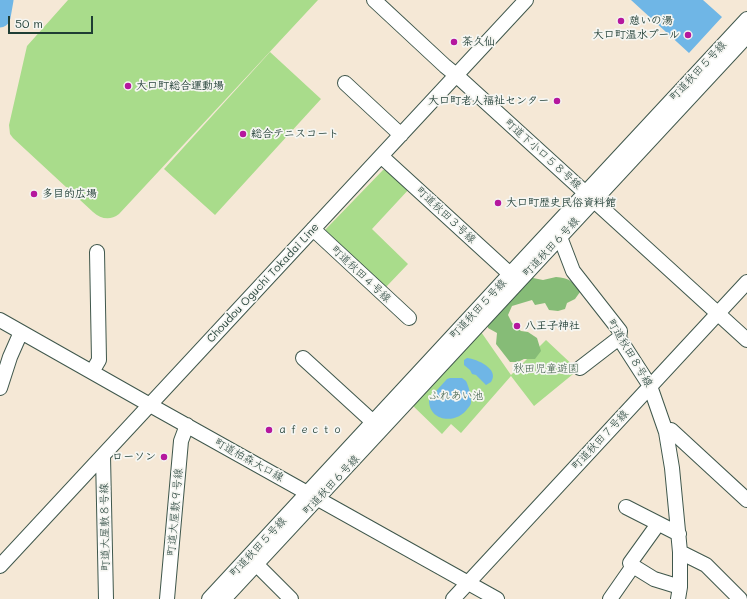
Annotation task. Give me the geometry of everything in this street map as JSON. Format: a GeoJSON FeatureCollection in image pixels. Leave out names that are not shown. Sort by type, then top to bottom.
{"type":"FeatureCollection","features":[{"type":"Feature","properties":{"kind":"street","name":"町道下小口５８号線"},"geometry":{"type":"LineString","coordinates":[[374,0],[747,340]]}},
{"type":"Feature","properties":{"kind":"street","name":"Choudou Oguchi Tokadai Line"},"geometry":{"type":"LineString","coordinates":[[0,566],[526,0]]}},
{"type":"Feature","properties":{"kind":"street","name":"町道秋田５号線"},"geometry":{"type":"LineString","coordinates":[[209,599],[313,496],[372,422],[510,274],[590,196],[747,19]]}},
{"type":"Feature","properties":{"kind":"street","name":"町道秋田６号線"},"geometry":{"type":"LineString","coordinates":[[224,599],[256,564],[313,496],[560,237],[590,196],[747,36]]}},
{"type":"Feature","properties":{"kind":"street"},"geometry":{"type":"LineString","coordinates":[[345,82],[401,135]]}},
{"type":"Feature","properties":{"kind":"street","name":"町道秋田３号線"},"geometry":{"type":"LineString","coordinates":[[381,156],[510,274]]}},
{"type":"Feature","properties":{"kind":"street","name":"町道秋田４号線"},"geometry":{"type":"LineString","coordinates":[[313,229],[409,318]]}},
{"type":"Feature","properties":{"kind":"street","name":"町道秋田８号線"},"geometry":{"type":"LineString","coordinates":[[560,237],[573,271],[620,332],[618,338],[650,386],[666,432],[672,468],[680,552],[679,593]]}},
{"type":"Feature","properties":{"kind":"street"},"geometry":{"type":"LineString","coordinates":[[92,372],[99,360],[97,252]]}},
{"type":"Feature","properties":{"kind":"street","name":"町道秋田７号線"},"geometry":{"type":"LineString","coordinates":[[453,599],[747,282]]}},
{"type":"Feature","properties":{"kind":"street","name":"町道柏森大口線"},"geometry":{"type":"LineString","coordinates":[[0,320],[497,599]]}},
{"type":"Feature","properties":{"kind":"street"},"geometry":{"type":"LineString","coordinates":[[0,388],[10,357],[21,332]]}},
{"type":"Feature","properties":{"kind":"street"},"geometry":{"type":"LineString","coordinates":[[580,368],[618,338]]}},
{"type":"Feature","properties":{"kind":"street"},"geometry":{"type":"LineString","coordinates":[[303,358],[372,422]]}},
{"type":"Feature","properties":{"kind":"street","name":"町道大屋敷９号線"},"geometry":{"type":"LineString","coordinates":[[166,599],[181,441],[187,425]]}},
{"type":"Feature","properties":{"kind":"street"},"geometry":{"type":"LineString","coordinates":[[666,432],[671,430],[747,500]]}},
{"type":"Feature","properties":{"kind":"street","name":"町道大屋敷８号線"},"geometry":{"type":"LineString","coordinates":[[103,456],[106,599]]}},
{"type":"Feature","properties":{"kind":"street"},"geometry":{"type":"LineString","coordinates":[[626,508],[678,534]]}},
{"type":"Feature","properties":{"kind":"street"},"geometry":{"type":"LineString","coordinates":[[658,524],[630,563],[679,593]]}},
{"type":"Feature","properties":{"kind":"street"},"geometry":{"type":"LineString","coordinates":[[680,552],[706,565],[740,599]]}},
{"type":"Feature","properties":{"kind":"street"},"geometry":{"type":"LineString","coordinates":[[256,564],[291,599]]}},
{"type":"Feature","properties":{"kind":"street"},"geometry":{"type":"LineString","coordinates":[[610,599],[633,566]]}},
{"type":"Feature","properties":{"kind":"green space","name":"大口町総合運動場"},"geometry":{"type":"Polygon","coordinates":[[[68,0],[318,0],[119,214],[112,218],[102,218],[93,212],[10,134],[9,125],[27,46],[68,0]]]}},
{"type":"Feature","properties":{"kind":"green space","name":"総合テニスコート"},"geometry":{"type":"Polygon","coordinates":[[[270,52],[321,99],[215,215],[164,169],[270,52]]]}},
{"type":"Feature","properties":{"kind":"green space"},"geometry":{"type":"Polygon","coordinates":[[[383,170],[390,170],[410,188],[372,229],[408,264],[386,287],[325,230],[383,170]]]}},
{"type":"Feature","properties":{"kind":"green space"},"geometry":{"type":"Polygon","coordinates":[[[556,277],[564,278],[570,281],[580,292],[575,299],[567,303],[565,309],[558,311],[549,310],[545,303],[535,305],[532,300],[512,306],[508,315],[512,323],[521,331],[528,332],[537,338],[541,351],[535,359],[524,359],[518,362],[510,362],[496,344],[497,333],[488,328],[487,318],[521,278],[543,280],[556,277]]]}},
{"type":"Feature","properties":{"kind":"green space","name":"ふれあい池"},"geometry":{"type":"Polygon","coordinates":[[[479,329],[511,375],[546,340],[578,370],[534,406],[511,376],[461,433],[451,424],[442,434],[410,403],[479,329]]]}},
{"type":"Feature","properties":{"kind":"water","name":"大口町温水プール"},"geometry":{"type":"Polygon","coordinates":[[[631,0],[703,0],[722,17],[689,53],[631,0]]]}},
{"type":"Feature","properties":{"kind":"water"},"geometry":{"type":"Polygon","coordinates":[[[467,358],[476,360],[490,369],[493,377],[491,382],[486,385],[476,375],[472,374],[464,365],[464,360],[467,358]]]}},
{"type":"Feature","properties":{"kind":"water"},"geometry":{"type":"Polygon","coordinates":[[[462,378],[466,381],[471,400],[471,403],[463,413],[451,419],[438,416],[433,412],[430,407],[429,399],[447,379],[462,378]]]}},
{"type":"Feature","properties":{"kind":"waterway"},"geometry":{"type":"LineString","coordinates":[[0,17],[3,0]]}},
{"type":"Feature","properties":{"kind":"place","name":"憩いの湯"},"geometry":{"type":"Point","coordinates":[621,21]}},
{"type":"Feature","properties":{"kind":"place","name":"大口町温水プール"},"geometry":{"type":"Point","coordinates":[688,35]}},
{"type":"Feature","properties":{"kind":"place","name":"茶久仙"},"geometry":{"type":"Point","coordinates":[454,42]}},
{"type":"Feature","properties":{"kind":"place","name":"大口町総合運動場"},"geometry":{"type":"Point","coordinates":[128,86]}},
{"type":"Feature","properties":{"kind":"place","name":"大口町老人福祉センター"},"geometry":{"type":"Point","coordinates":[557,101]}},
{"type":"Feature","properties":{"kind":"place","name":"総合テニスコート"},"geometry":{"type":"Point","coordinates":[243,134]}},
{"type":"Feature","properties":{"kind":"place","name":"多目的広場"},"geometry":{"type":"Point","coordinates":[34,194]}},
{"type":"Feature","properties":{"kind":"place","name":"大口町歴史民俗資料館"},"geometry":{"type":"Point","coordinates":[498,203]}},
{"type":"Feature","properties":{"kind":"place","name":"八王子神社"},"geometry":{"type":"Point","coordinates":[517,326]}},
{"type":"Feature","properties":{"kind":"place","name":"ａｆｅｃｔｏ"},"geometry":{"type":"Point","coordinates":[269,430]}},
{"type":"Feature","properties":{"kind":"place","name":"ローソン"},"geometry":{"type":"Point","coordinates":[164,457]}},
{"type":"Feature","properties":{"kind":"park label","name":"秋田児童遊園"},"geometry":{"type":"Point","coordinates":[546,369]}}]}
